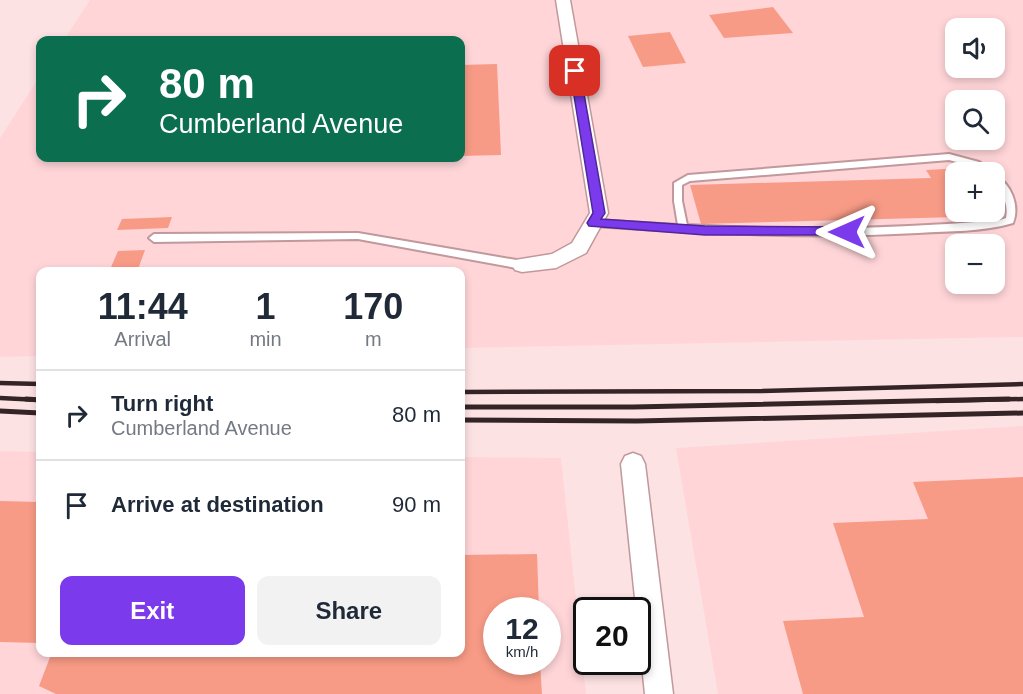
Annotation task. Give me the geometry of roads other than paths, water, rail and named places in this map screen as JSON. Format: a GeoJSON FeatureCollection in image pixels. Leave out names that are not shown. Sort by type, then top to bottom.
{"type":"FeatureCollection","features":[{"type":"Feature","properties":{"kind":"street"},"geometry":{"type":"LineString","coordinates":[[522,265],[556,261],[579,248],[599,213],[563,0]]}},
{"type":"Feature","properties":{"kind":"street"},"geometry":{"type":"LineString","coordinates":[[633,464],[659,694]]}},
{"type":"Feature","properties":{"kind":"lane"},"geometry":{"type":"LineString","coordinates":[[682,229],[678,183],[688,178],[949,157],[968,162]]}},
{"type":"Feature","properties":{"kind":"lane"},"geometry":{"type":"LineString","coordinates":[[593,223],[682,229],[831,232],[1000,223],[1010,221],[1013,211],[1012,202],[1005,189]]}},
{"type":"Feature","properties":{"kind":"lane"},"geometry":{"type":"LineString","coordinates":[[154,238],[358,236],[522,265]]}},
{"type":"Feature","properties":{"kind":"railway"},"geometry":{"type":"LineString","coordinates":[[0,383],[36,384]]}},
{"type":"Feature","properties":{"kind":"railway"},"geometry":{"type":"LineString","coordinates":[[465,392],[762,391],[1023,384]]}},
{"type":"Feature","properties":{"kind":"railway"},"geometry":{"type":"LineString","coordinates":[[0,398],[36,400]]}},
{"type":"Feature","properties":{"kind":"railway"},"geometry":{"type":"LineString","coordinates":[[26,399],[36,400]]}},
{"type":"Feature","properties":{"kind":"railway"},"geometry":{"type":"LineString","coordinates":[[465,407],[633,407],[1009,399]]}},
{"type":"Feature","properties":{"kind":"railway"},"geometry":{"type":"LineString","coordinates":[[936,401],[1023,399]]}},
{"type":"Feature","properties":{"kind":"railway"},"geometry":{"type":"LineString","coordinates":[[0,411],[36,413]]}},
{"type":"Feature","properties":{"kind":"railway"},"geometry":{"type":"LineString","coordinates":[[465,420],[637,421],[1023,413]]}}]}
